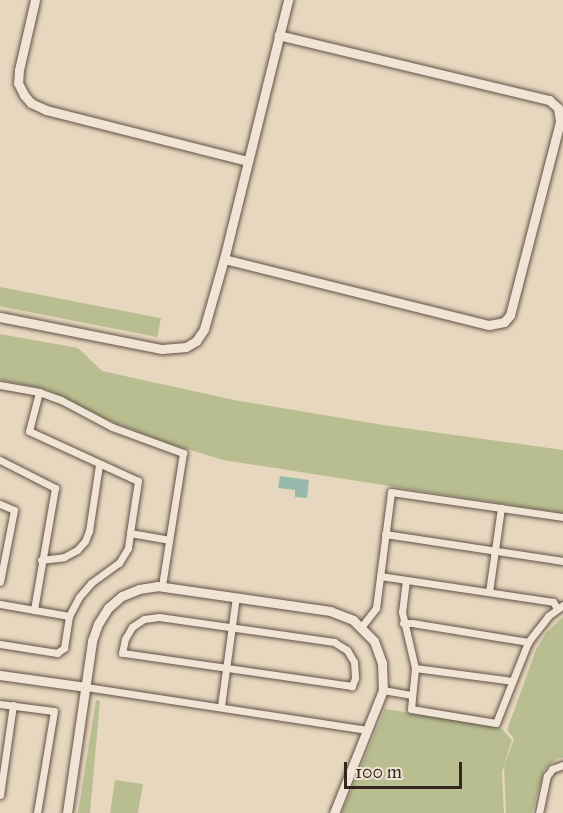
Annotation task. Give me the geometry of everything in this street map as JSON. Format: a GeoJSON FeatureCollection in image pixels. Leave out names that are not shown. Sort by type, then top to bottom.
{"type":"FeatureCollection","features":[{"type":"Feature","properties":{"kind":"street"},"geometry":{"type":"LineString","coordinates":[[35,0],[19,76],[24,95],[31,103],[46,110],[248,161]]}},
{"type":"Feature","properties":{"kind":"street"},"geometry":{"type":"LineString","coordinates":[[0,317],[162,349],[186,347],[196,341],[204,329],[224,259],[288,0]]}},
{"type":"Feature","properties":{"kind":"street"},"geometry":{"type":"LineString","coordinates":[[224,259],[489,325],[504,322],[510,315],[560,121],[558,108],[549,100],[279,34]]}},
{"type":"Feature","properties":{"kind":"street"},"geometry":{"type":"LineString","coordinates":[[0,386],[39,392],[137,437],[183,453],[162,586]]}},
{"type":"Feature","properties":{"kind":"street"},"geometry":{"type":"LineString","coordinates":[[0,644],[57,653],[64,648],[69,616],[79,597],[91,583],[119,563],[128,548],[138,481],[29,431],[39,392]]}},
{"type":"Feature","properties":{"kind":"street"},"geometry":{"type":"LineString","coordinates":[[0,460],[55,488],[34,610]]}},
{"type":"Feature","properties":{"kind":"street"},"geometry":{"type":"LineString","coordinates":[[41,560],[64,557],[77,550],[85,542],[89,531],[99,465]]}},
{"type":"Feature","properties":{"kind":"street"},"geometry":{"type":"LineString","coordinates":[[362,626],[376,608],[391,492],[563,517]]}},
{"type":"Feature","properties":{"kind":"street"},"geometry":{"type":"LineString","coordinates":[[0,504],[14,510],[0,582]]}},
{"type":"Feature","properties":{"kind":"street"},"geometry":{"type":"LineString","coordinates":[[489,592],[501,508]]}},
{"type":"Feature","properties":{"kind":"street"},"geometry":{"type":"LineString","coordinates":[[130,533],[168,540]]}},
{"type":"Feature","properties":{"kind":"street"},"geometry":{"type":"LineString","coordinates":[[385,534],[563,561]]}},
{"type":"Feature","properties":{"kind":"street"},"geometry":{"type":"LineString","coordinates":[[380,576],[553,602],[560,606],[528,642],[496,723],[411,709],[415,668],[403,623],[406,580]]}},
{"type":"Feature","properties":{"kind":"street"},"geometry":{"type":"LineString","coordinates":[[67,813],[94,632],[102,615],[114,602],[130,592],[148,586],[162,586],[330,611],[343,615],[362,626],[374,641],[382,663],[383,690],[334,813]]}},
{"type":"Feature","properties":{"kind":"street"},"geometry":{"type":"LineString","coordinates":[[221,706],[236,597]]}},
{"type":"Feature","properties":{"kind":"street"},"geometry":{"type":"LineString","coordinates":[[0,604],[69,616]]}},
{"type":"Feature","properties":{"kind":"street"},"geometry":{"type":"LineString","coordinates":[[159,617],[334,642],[347,650],[354,662],[355,678],[352,686],[228,666],[122,653],[124,639],[132,627],[144,619],[159,617]]}},
{"type":"Feature","properties":{"kind":"street"},"geometry":{"type":"LineString","coordinates":[[403,623],[424,624],[528,642]]}},
{"type":"Feature","properties":{"kind":"street"},"geometry":{"type":"LineString","coordinates":[[415,668],[512,681]]}},
{"type":"Feature","properties":{"kind":"street"},"geometry":{"type":"LineString","coordinates":[[0,675],[221,706],[366,730]]}},
{"type":"Feature","properties":{"kind":"street"},"geometry":{"type":"LineString","coordinates":[[383,690],[411,695]]}},
{"type":"Feature","properties":{"kind":"street"},"geometry":{"type":"LineString","coordinates":[[0,704],[54,711],[37,813]]}},
{"type":"Feature","properties":{"kind":"street"},"geometry":{"type":"LineString","coordinates":[[0,795],[13,705]]}},
{"type":"Feature","properties":{"kind":"street"},"geometry":{"type":"LineString","coordinates":[[539,813],[548,776],[552,769],[563,765]]}},
{"type":"Feature","properties":{"kind":"green space"},"geometry":{"type":"Polygon","coordinates":[[[0,287],[161,318],[157,337],[0,306],[0,287]]]}},
{"type":"Feature","properties":{"kind":"green space"},"geometry":{"type":"Polygon","coordinates":[[[0,334],[78,348],[102,371],[234,400],[383,425],[563,450],[563,513],[223,460],[168,443],[113,422],[47,389],[0,380],[0,334]]]}},
{"type":"Feature","properties":{"kind":"green space"},"geometry":{"type":"Polygon","coordinates":[[[563,617],[563,758],[558,758],[544,770],[532,813],[506,813],[504,766],[514,739],[507,730],[536,650],[546,633],[563,617]]]}},
{"type":"Feature","properties":{"kind":"green space"},"geometry":{"type":"Polygon","coordinates":[[[96,700],[100,701],[90,813],[78,813],[96,700]]]}},
{"type":"Feature","properties":{"kind":"green space"},"geometry":{"type":"Polygon","coordinates":[[[385,709],[499,726],[512,740],[502,772],[504,813],[342,813],[385,709]]]}},
{"type":"Feature","properties":{"kind":"green space"},"geometry":{"type":"Polygon","coordinates":[[[115,780],[143,784],[138,813],[110,813],[115,780]]]}},
{"type":"Feature","properties":{"kind":"shaded area"},"geometry":{"type":"Polygon","coordinates":[[[280,476],[309,480],[307,498],[295,497],[295,490],[278,488],[280,476]]]}}]}
